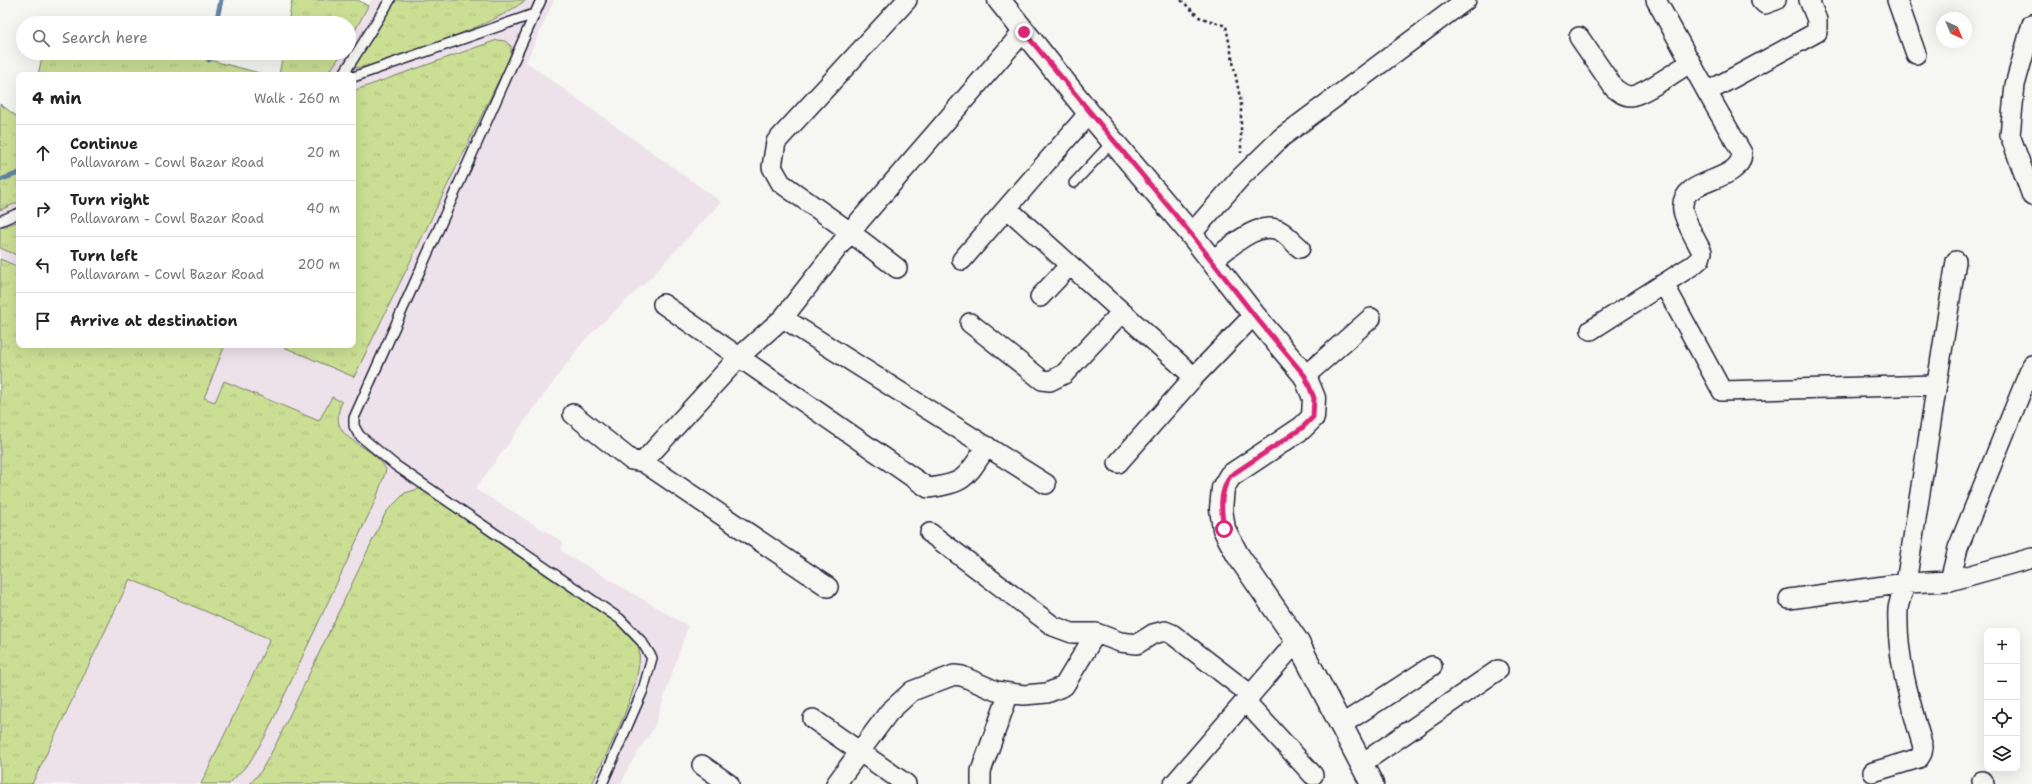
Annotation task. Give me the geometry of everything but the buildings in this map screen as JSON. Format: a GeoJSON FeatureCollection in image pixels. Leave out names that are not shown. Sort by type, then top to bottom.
{"type":"FeatureCollection","features":[{"type":"Feature","properties":{"kind":"street"},"geometry":{"type":"LineString","coordinates":[[897,268],[850,232],[781,183],[772,168],[776,142],[907,0]]}},
{"type":"Feature","properties":{"kind":"street"},"geometry":{"type":"LineString","coordinates":[[999,0],[1089,113],[1191,234],[1254,315],[1305,376],[1314,398],[1313,417],[1302,428],[1230,476],[1223,488],[1221,510],[1224,529],[1237,554],[1297,641],[1372,784]]}},
{"type":"Feature","properties":{"kind":"street"},"geometry":{"type":"LineString","coordinates":[[1191,234],[1241,177],[1282,137],[1466,0]]}},
{"type":"Feature","properties":{"kind":"street"},"geometry":{"type":"LineString","coordinates":[[1591,330],[1664,284],[1700,259],[1702,252],[1682,210],[1684,198],[1691,190],[1736,169],[1741,161],[1742,153],[1656,0]]}},
{"type":"Feature","properties":{"kind":"street"},"geometry":{"type":"LineString","coordinates":[[1761,0],[1765,4],[1776,0]]}},
{"type":"Feature","properties":{"kind":"street"},"geometry":{"type":"LineString","coordinates":[[1707,92],[1818,32],[1817,20],[1809,0]]}},
{"type":"Feature","properties":{"kind":"street"},"geometry":{"type":"LineString","coordinates":[[1897,0],[1916,54]]}},
{"type":"Feature","properties":{"kind":"street"},"geometry":{"type":"LineString","coordinates":[[2032,24],[2015,85],[2010,136],[2032,196]]}},
{"type":"Feature","properties":{"kind":"street"},"geometry":{"type":"LineString","coordinates":[[643,462],[739,357],[783,318],[850,232],[1024,32]]}},
{"type":"Feature","properties":{"kind":"street"},"geometry":{"type":"LineString","coordinates":[[1579,37],[1614,88],[1620,93],[1630,96],[1641,93],[1691,62]]}},
{"type":"Feature","properties":{"kind":"street"},"geometry":{"type":"LineString","coordinates":[[962,260],[1008,209],[1089,113]]}},
{"type":"Feature","properties":{"kind":"street"},"geometry":{"type":"LineString","coordinates":[[1008,209],[1194,377]]}},
{"type":"Feature","properties":{"kind":"street"},"geometry":{"type":"LineString","coordinates":[[1212,261],[1258,229],[1269,228],[1280,230],[1300,248]]}},
{"type":"Feature","properties":{"kind":"street"},"geometry":{"type":"LineString","coordinates":[[1874,772],[1919,758],[1923,747],[1910,700],[1900,655],[1898,608],[1906,583],[1956,261]]}},
{"type":"Feature","properties":{"kind":"street"},"geometry":{"type":"LineString","coordinates":[[1040,297],[1070,265]]}},
{"type":"Feature","properties":{"kind":"street"},"geometry":{"type":"LineString","coordinates":[[1664,284],[1722,391],[1936,385]]}},
{"type":"Feature","properties":{"kind":"street"},"geometry":{"type":"LineString","coordinates":[[663,304],[928,488],[948,485],[966,477],[987,446]]}},
{"type":"Feature","properties":{"kind":"street"},"geometry":{"type":"LineString","coordinates":[[970,324],[1042,380],[1050,381],[1064,374],[1122,312]]}},
{"type":"Feature","properties":{"kind":"street"},"geometry":{"type":"LineString","coordinates":[[1118,463],[1194,377],[1254,315]]}},
{"type":"Feature","properties":{"kind":"street"},"geometry":{"type":"LineString","coordinates":[[783,318],[1046,484]]}},
{"type":"Feature","properties":{"kind":"street"},"geometry":{"type":"LineString","coordinates":[[1305,376],[1370,318]]}},
{"type":"Feature","properties":{"kind":"street"},"geometry":{"type":"LineString","coordinates":[[1950,581],[1958,548],[2032,365]]}},
{"type":"Feature","properties":{"kind":"street"},"geometry":{"type":"LineString","coordinates":[[573,414],[632,460],[643,462],[828,587]]}},
{"type":"Feature","properties":{"kind":"street"},"geometry":{"type":"LineString","coordinates":[[930,533],[1053,626],[1072,633],[1096,633],[1120,642],[1136,644],[1153,634],[1165,630],[1172,634],[1248,698],[1314,775]]}},
{"type":"Feature","properties":{"kind":"street"},"geometry":{"type":"LineString","coordinates":[[1788,599],[1906,583],[1950,581],[2032,558]]}},
{"type":"Feature","properties":{"kind":"street"},"geometry":{"type":"LineString","coordinates":[[836,784],[889,712],[912,691],[954,675],[962,676],[996,692],[1024,696],[1047,693],[1064,686],[1096,633]]}},
{"type":"Feature","properties":{"kind":"street"},"geometry":{"type":"LineString","coordinates":[[1174,784],[1297,641]]}},
{"type":"Feature","properties":{"kind":"street"},"geometry":{"type":"LineString","coordinates":[[1340,725],[1432,666]]}},
{"type":"Feature","properties":{"kind":"street"},"geometry":{"type":"LineString","coordinates":[[1361,764],[1498,670]]}},
{"type":"Feature","properties":{"kind":"street"},"geometry":{"type":"LineString","coordinates":[[981,784],[981,771],[1009,693]]}},
{"type":"Feature","properties":{"kind":"street"},"geometry":{"type":"LineString","coordinates":[[813,719],[906,784]]}},
{"type":"Feature","properties":{"kind":"street"},"geometry":{"type":"LineString","coordinates":[[702,765],[729,784]]}},
{"type":"Feature","properties":{"kind":"lane"},"geometry":{"type":"LineString","coordinates":[[356,54],[390,0]]}},
{"type":"Feature","properties":{"kind":"lane"},"geometry":{"type":"LineString","coordinates":[[541,0],[354,418],[354,426],[359,435],[395,465],[620,619],[642,642],[652,658],[643,690],[602,784]]}},
{"type":"Feature","properties":{"kind":"lane"},"geometry":{"type":"LineString","coordinates":[[356,76],[534,14]]}},
{"type":"Feature","properties":{"kind":"lane"},"geometry":{"type":"LineString","coordinates":[[345,72],[352,60]]}},
{"type":"Feature","properties":{"kind":"lane"},"geometry":{"type":"LineString","coordinates":[[1074,183],[1113,141]]}},
{"type":"Feature","properties":{"kind":"lane"},"geometry":{"type":"LineString","coordinates":[[0,221],[16,214]]}},
{"type":"Feature","properties":{"kind":"path"},"geometry":{"type":"LineString","coordinates":[[1181,0],[1199,18],[1226,26],[1241,103],[1241,177]]}},
{"type":"Feature","properties":{"kind":"shaded area"},"geometry":{"type":"Polygon","coordinates":[[[292,0],[358,0],[368,5],[372,0],[554,0],[526,62],[721,202],[648,280],[585,339],[475,489],[563,542],[561,551],[688,626],[654,727],[628,768],[621,784],[0,784],[0,104],[16,116],[16,348],[356,348],[356,72],[280,72],[282,60],[356,60],[356,16],[289,16],[292,0]]]}},
{"type":"Feature","properties":{"kind":"green space"},"geometry":{"type":"Polygon","coordinates":[[[292,0],[358,0],[368,6],[356,29],[356,16],[289,16],[292,0]]]}},
{"type":"Feature","properties":{"kind":"green space"},"geometry":{"type":"Polygon","coordinates":[[[392,0],[526,0],[498,17],[446,39],[380,63],[364,67],[355,67],[354,64],[392,0]]]}},
{"type":"Feature","properties":{"kind":"green space"},"geometry":{"type":"Polygon","coordinates":[[[497,40],[505,41],[511,46],[511,55],[354,377],[286,348],[356,348],[356,90],[497,40]]]}},
{"type":"Feature","properties":{"kind":"green space"},"geometry":{"type":"Polygon","coordinates":[[[41,60],[210,60],[256,72],[39,72],[41,60]]]}},
{"type":"Feature","properties":{"kind":"green space"},"geometry":{"type":"Polygon","coordinates":[[[282,60],[337,60],[328,72],[280,72],[282,60]]]}},
{"type":"Feature","properties":{"kind":"green space"},"geometry":{"type":"Polygon","coordinates":[[[0,104],[16,116],[16,203],[0,210],[0,104]]]}},
{"type":"Feature","properties":{"kind":"green space"},"geometry":{"type":"Polygon","coordinates":[[[16,222],[16,255],[0,248],[0,228],[16,222]]]}},
{"type":"Feature","properties":{"kind":"green space"},"geometry":{"type":"Polygon","coordinates":[[[0,259],[16,266],[16,348],[224,348],[204,398],[215,402],[224,381],[319,421],[332,397],[342,402],[338,415],[340,426],[345,434],[372,453],[386,470],[376,499],[266,735],[249,763],[229,784],[201,784],[270,639],[130,579],[32,784],[0,784],[0,259]]]}},
{"type":"Feature","properties":{"kind":"green space"},"geometry":{"type":"Polygon","coordinates":[[[425,487],[629,625],[639,648],[639,663],[636,680],[631,698],[615,736],[592,784],[250,784],[261,771],[275,746],[386,512],[405,493],[425,487]]]}},
{"type":"Feature","properties":{"kind":"waterway"},"geometry":{"type":"LineString","coordinates":[[218,16],[221,0]]}},
{"type":"Feature","properties":{"kind":"waterway"},"geometry":{"type":"LineString","coordinates":[[0,180],[16,174]]}},
{"type":"Feature","properties":{"kind":"route"},"geometry":{"type":"LineString","coordinates":[[1024,32],[1089,113],[1191,234],[1254,315],[1305,376],[1314,398],[1313,417],[1302,428],[1230,476],[1223,488],[1221,510],[1224,529]]}}]}
